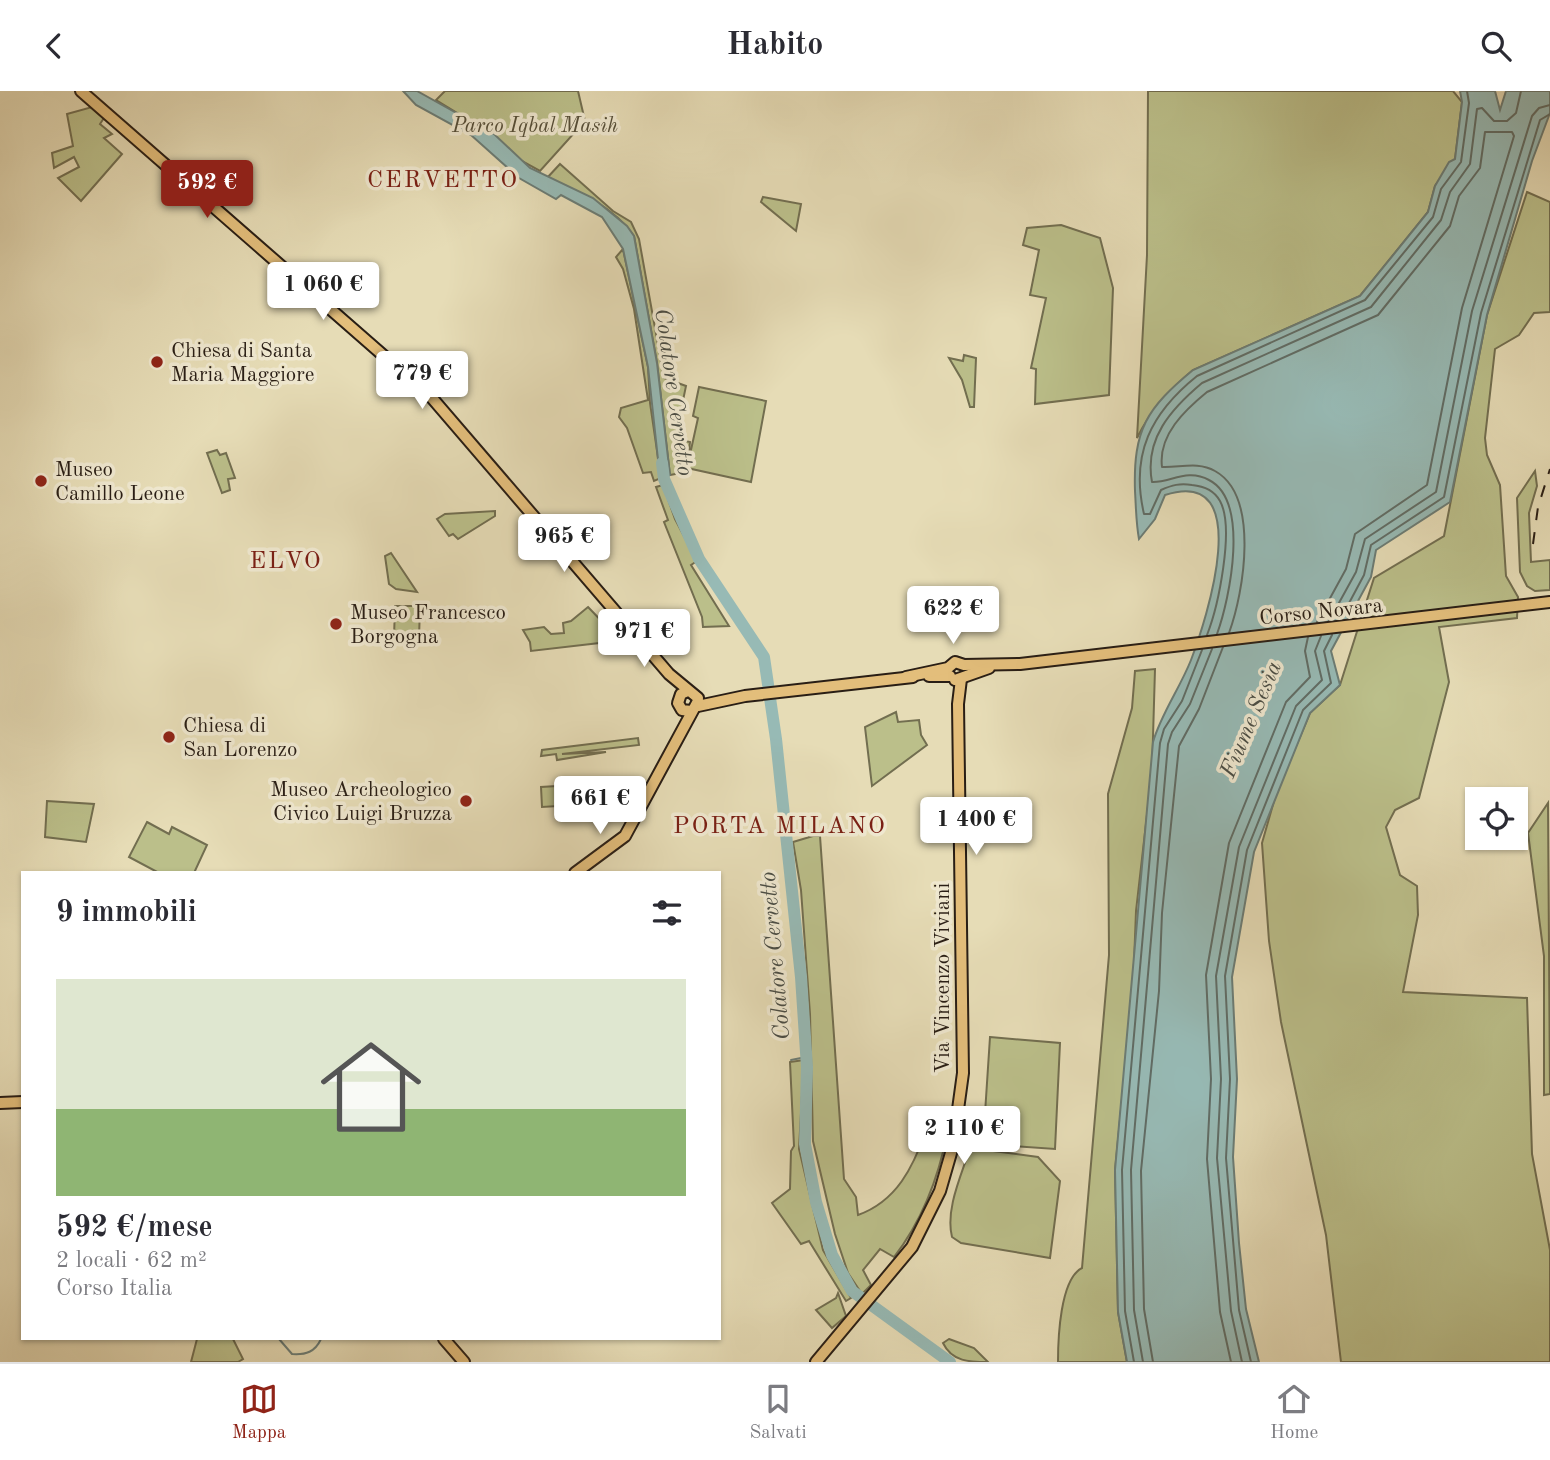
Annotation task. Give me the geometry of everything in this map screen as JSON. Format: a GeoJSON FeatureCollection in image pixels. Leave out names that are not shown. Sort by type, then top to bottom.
{"type":"FeatureCollection","features":[{"type":"Feature","properties":{"kind":"main road"},"geometry":{"type":"LineString","coordinates":[[84,92],[432,398],[669,674],[690,702],[679,732],[625,836],[578,871]]}},
{"type":"Feature","properties":{"kind":"main road","name":"Corso Novara"},"geometry":{"type":"LineString","coordinates":[[690,702],[906,677],[957,674],[995,666],[1550,602]]}},
{"type":"Feature","properties":{"kind":"main road","name":"Via Vincenzo Viviani"},"geometry":{"type":"LineString","coordinates":[[816,1362],[912,1247],[933,1209],[950,1160],[962,1094],[957,674]]}},
{"type":"Feature","properties":{"kind":"main road"},"geometry":{"type":"LineString","coordinates":[[2,1103],[21,1102]]}},
{"type":"Feature","properties":{"kind":"main road"},"geometry":{"type":"LineString","coordinates":[[445,1340],[464,1362]]}},
{"type":"Feature","properties":{"kind":"green space","name":"Parco Iqbal Masih"},"geometry":{"type":"Polygon","coordinates":[[[445,91],[578,91],[585,121],[540,171],[520,160],[490,133],[436,100],[445,91]]]}},
{"type":"Feature","properties":{"kind":"green space"},"geometry":{"type":"Polygon","coordinates":[[[1148,91],[1453,91],[1462,102],[1455,159],[1435,186],[1428,212],[1360,296],[1193,370],[1161,401],[1137,438],[1147,255],[1148,91]]]}},
{"type":"Feature","properties":{"kind":"green space"},"geometry":{"type":"Polygon","coordinates":[[[92,107],[104,118],[100,124],[112,134],[104,138],[122,154],[81,201],[58,178],[79,167],[74,157],[54,168],[52,153],[73,146],[67,114],[92,107]]]}},
{"type":"Feature","properties":{"kind":"green space"},"geometry":{"type":"Polygon","coordinates":[[[560,164],[613,211],[631,222],[639,239],[664,378],[686,386],[675,439],[690,442],[686,472],[670,475],[657,363],[634,236],[626,225],[606,208],[547,178],[560,164]]]}},
{"type":"Feature","properties":{"kind":"green space"},"geometry":{"type":"Polygon","coordinates":[[[1527,192],[1550,202],[1550,312],[1534,313],[1519,335],[1495,349],[1485,438],[1487,455],[1500,485],[1506,576],[1518,597],[1517,618],[1439,627],[1449,682],[1419,798],[1395,810],[1386,827],[1400,875],[1417,886],[1418,915],[1403,992],[1527,998],[1532,1154],[1550,1250],[1550,1362],[1341,1362],[1326,1235],[1281,1022],[1269,941],[1262,843],[1276,794],[1310,713],[1340,685],[1374,578],[1444,536],[1487,315],[1527,192]]]}},
{"type":"Feature","properties":{"kind":"green space"},"geometry":{"type":"Polygon","coordinates":[[[763,197],[801,204],[796,231],[761,202],[763,197]]]}},
{"type":"Feature","properties":{"kind":"green space"},"geometry":{"type":"Polygon","coordinates":[[[1061,225],[1100,238],[1113,288],[1109,395],[1035,404],[1036,369],[1031,368],[1046,298],[1030,295],[1039,250],[1023,245],[1027,228],[1061,225]]]}},
{"type":"Feature","properties":{"kind":"green space"},"geometry":{"type":"Polygon","coordinates":[[[623,249],[648,367],[650,403],[661,478],[654,481],[651,472],[643,473],[627,428],[619,417],[621,408],[648,400],[634,309],[623,269],[616,257],[623,249]]]}},
{"type":"Feature","properties":{"kind":"green space"},"geometry":{"type":"Polygon","coordinates":[[[964,355],[976,358],[974,407],[970,407],[962,380],[949,358],[963,361],[964,355]]]}},
{"type":"Feature","properties":{"kind":"green space"},"geometry":{"type":"Polygon","coordinates":[[[699,387],[766,401],[751,482],[687,468],[698,418],[693,416],[699,387]]]}},
{"type":"Feature","properties":{"kind":"green space"},"geometry":{"type":"Polygon","coordinates":[[[217,450],[220,455],[226,453],[235,478],[228,479],[230,490],[222,493],[207,453],[217,450]]]}},
{"type":"Feature","properties":{"kind":"green space"},"geometry":{"type":"Polygon","coordinates":[[[1535,471],[1537,486],[1529,513],[1531,562],[1550,560],[1550,590],[1535,591],[1527,586],[1520,572],[1517,498],[1535,471]]]}},
{"type":"Feature","properties":{"kind":"green space"},"geometry":{"type":"Polygon","coordinates":[[[663,485],[675,519],[697,561],[691,565],[729,626],[703,627],[702,617],[664,522],[668,520],[656,487],[663,485]]]}},
{"type":"Feature","properties":{"kind":"green space"},"geometry":{"type":"Polygon","coordinates":[[[495,511],[495,516],[458,539],[453,534],[449,536],[437,519],[445,514],[495,511]]]}},
{"type":"Feature","properties":{"kind":"green space"},"geometry":{"type":"Polygon","coordinates":[[[391,553],[417,592],[396,589],[389,584],[385,556],[391,553]]]}},
{"type":"Feature","properties":{"kind":"green space"},"geometry":{"type":"Polygon","coordinates":[[[395,606],[420,606],[419,638],[394,638],[395,606]]]}},
{"type":"Feature","properties":{"kind":"green space"},"geometry":{"type":"Polygon","coordinates":[[[588,607],[613,633],[608,642],[531,651],[530,642],[523,630],[544,627],[551,634],[564,633],[563,623],[571,621],[588,607]]]}},
{"type":"Feature","properties":{"kind":"green space"},"geometry":{"type":"Polygon","coordinates":[[[1155,669],[1152,771],[1136,911],[1133,989],[1115,1170],[1118,1312],[1127,1362],[1058,1362],[1065,1297],[1069,1284],[1082,1268],[1109,955],[1108,794],[1132,708],[1135,671],[1155,669]]]}},
{"type":"Feature","properties":{"kind":"green space"},"geometry":{"type":"Polygon","coordinates":[[[896,712],[898,722],[919,720],[921,735],[927,745],[872,786],[865,727],[896,712]]]}},
{"type":"Feature","properties":{"kind":"green space"},"geometry":{"type":"Polygon","coordinates":[[[638,738],[639,745],[562,754],[606,752],[557,760],[556,754],[541,756],[542,750],[638,738]]]}},
{"type":"Feature","properties":{"kind":"green space"},"geometry":{"type":"Polygon","coordinates":[[[574,785],[575,805],[542,807],[541,787],[574,785]]]}},
{"type":"Feature","properties":{"kind":"green space"},"geometry":{"type":"Polygon","coordinates":[[[47,801],[94,804],[86,842],[45,837],[47,801]]]}},
{"type":"Feature","properties":{"kind":"green space"},"geometry":{"type":"Polygon","coordinates":[[[1548,803],[1550,1094],[1544,1095],[1544,956],[1528,833],[1548,803]]]}},
{"type":"Feature","properties":{"kind":"green space"},"geometry":{"type":"Polygon","coordinates":[[[147,822],[169,834],[172,827],[207,845],[195,871],[155,871],[129,857],[147,822]]]}},
{"type":"Feature","properties":{"kind":"green space"},"geometry":{"type":"Polygon","coordinates":[[[820,836],[844,1179],[856,1197],[858,1215],[883,1201],[902,1181],[926,1131],[948,1130],[935,1181],[921,1213],[894,1257],[880,1249],[863,1270],[871,1285],[862,1294],[848,1273],[835,1234],[813,1141],[810,1014],[801,890],[793,842],[820,836]]]}},
{"type":"Feature","properties":{"kind":"green space"},"geometry":{"type":"Polygon","coordinates":[[[990,1037],[1060,1043],[1055,1149],[983,1144],[990,1037]]]}},
{"type":"Feature","properties":{"kind":"green space"},"geometry":{"type":"Polygon","coordinates":[[[804,1060],[799,1149],[823,1250],[851,1298],[846,1301],[809,1241],[801,1244],[772,1203],[790,1189],[791,1151],[794,1146],[790,1062],[804,1060]]]}},
{"type":"Feature","properties":{"kind":"green space"},"geometry":{"type":"Polygon","coordinates":[[[970,1148],[1038,1157],[1060,1181],[1050,1258],[961,1243],[952,1237],[950,1226],[953,1203],[970,1148]]]}},
{"type":"Feature","properties":{"kind":"green space"},"geometry":{"type":"Polygon","coordinates":[[[838,1293],[846,1316],[832,1328],[816,1310],[836,1298],[838,1293]]]}},
{"type":"Feature","properties":{"kind":"green space"},"geometry":{"type":"Polygon","coordinates":[[[949,1339],[974,1348],[988,1362],[956,1357],[943,1343],[949,1339]]]}},
{"type":"Feature","properties":{"kind":"green space"},"geometry":{"type":"Polygon","coordinates":[[[197,1340],[234,1340],[243,1359],[238,1362],[191,1362],[197,1340]]]}},
{"type":"Feature","properties":{"kind":"water"},"geometry":{"type":"Polygon","coordinates":[[[403,91],[417,91],[494,134],[530,168],[593,198],[627,226],[634,236],[657,363],[670,475],[660,478],[648,367],[623,249],[602,217],[561,195],[556,199],[519,178],[471,135],[416,105],[403,91]]]}},
{"type":"Feature","properties":{"kind":"water","name":"Fiume Sesia"},"geometry":{"type":"Polygon","coordinates":[[[1460,91],[1495,91],[1500,110],[1506,91],[1550,91],[1550,113],[1532,161],[1487,315],[1450,502],[1376,550],[1371,577],[1331,651],[1340,685],[1310,713],[1254,852],[1232,977],[1237,1079],[1233,1157],[1246,1309],[1259,1362],[1127,1362],[1118,1312],[1115,1170],[1153,742],[1198,640],[1214,583],[1218,552],[1218,524],[1210,503],[1193,492],[1165,495],[1155,519],[1139,539],[1135,470],[1140,435],[1146,421],[1164,396],[1193,370],[1360,296],[1428,212],[1435,186],[1449,162],[1455,159],[1462,102],[1460,91]]]}},
{"type":"Feature","properties":{"kind":"waterway","name":"Colatore Cervetto"},"geometry":{"type":"LineString","coordinates":[[662,463],[664,479],[699,559],[764,657],[776,739],[801,977],[807,1067],[805,1144],[816,1202],[832,1255],[852,1291],[950,1362]]}},
{"type":"Feature","properties":{"kind":"waterway"},"geometry":{"type":"LineString","coordinates":[[791,1060],[806,1057]]}},
{"type":"Feature","properties":{"kind":"waterway"},"geometry":{"type":"LineString","coordinates":[[280,1340],[292,1354],[313,1350],[320,1340]]}},
{"type":"Feature","properties":{"kind":"railway"},"geometry":{"type":"LineString","coordinates":[[1533,544],[1538,507],[1550,469]]}},
{"type":"Feature","properties":{"kind":"place","name":"Chiesa di Santa Maria Maggiore"},"geometry":{"type":"Point","coordinates":[157,362]}},
{"type":"Feature","properties":{"kind":"place","name":"Museo Camillo Leone"},"geometry":{"type":"Point","coordinates":[41,481]}},
{"type":"Feature","properties":{"kind":"place","name":"Museo Francesco Borgogna"},"geometry":{"type":"Point","coordinates":[336,624]}},
{"type":"Feature","properties":{"kind":"place","name":"Chiesa di San Lorenzo"},"geometry":{"type":"Point","coordinates":[169,737]}},
{"type":"Feature","properties":{"kind":"place","name":"Museo Archeologico Civico Luigi Bruzza"},"geometry":{"type":"Point","coordinates":[466,801]}},
{"type":"Feature","properties":{"kind":"district","name":"CERVETTO"},"geometry":{"type":"Point","coordinates":[443,179]}},
{"type":"Feature","properties":{"kind":"district","name":"ELVO"},"geometry":{"type":"Point","coordinates":[286,560]}},
{"type":"Feature","properties":{"kind":"district","name":"PORTA MILANO"},"geometry":{"type":"Point","coordinates":[780,825]}}]}
